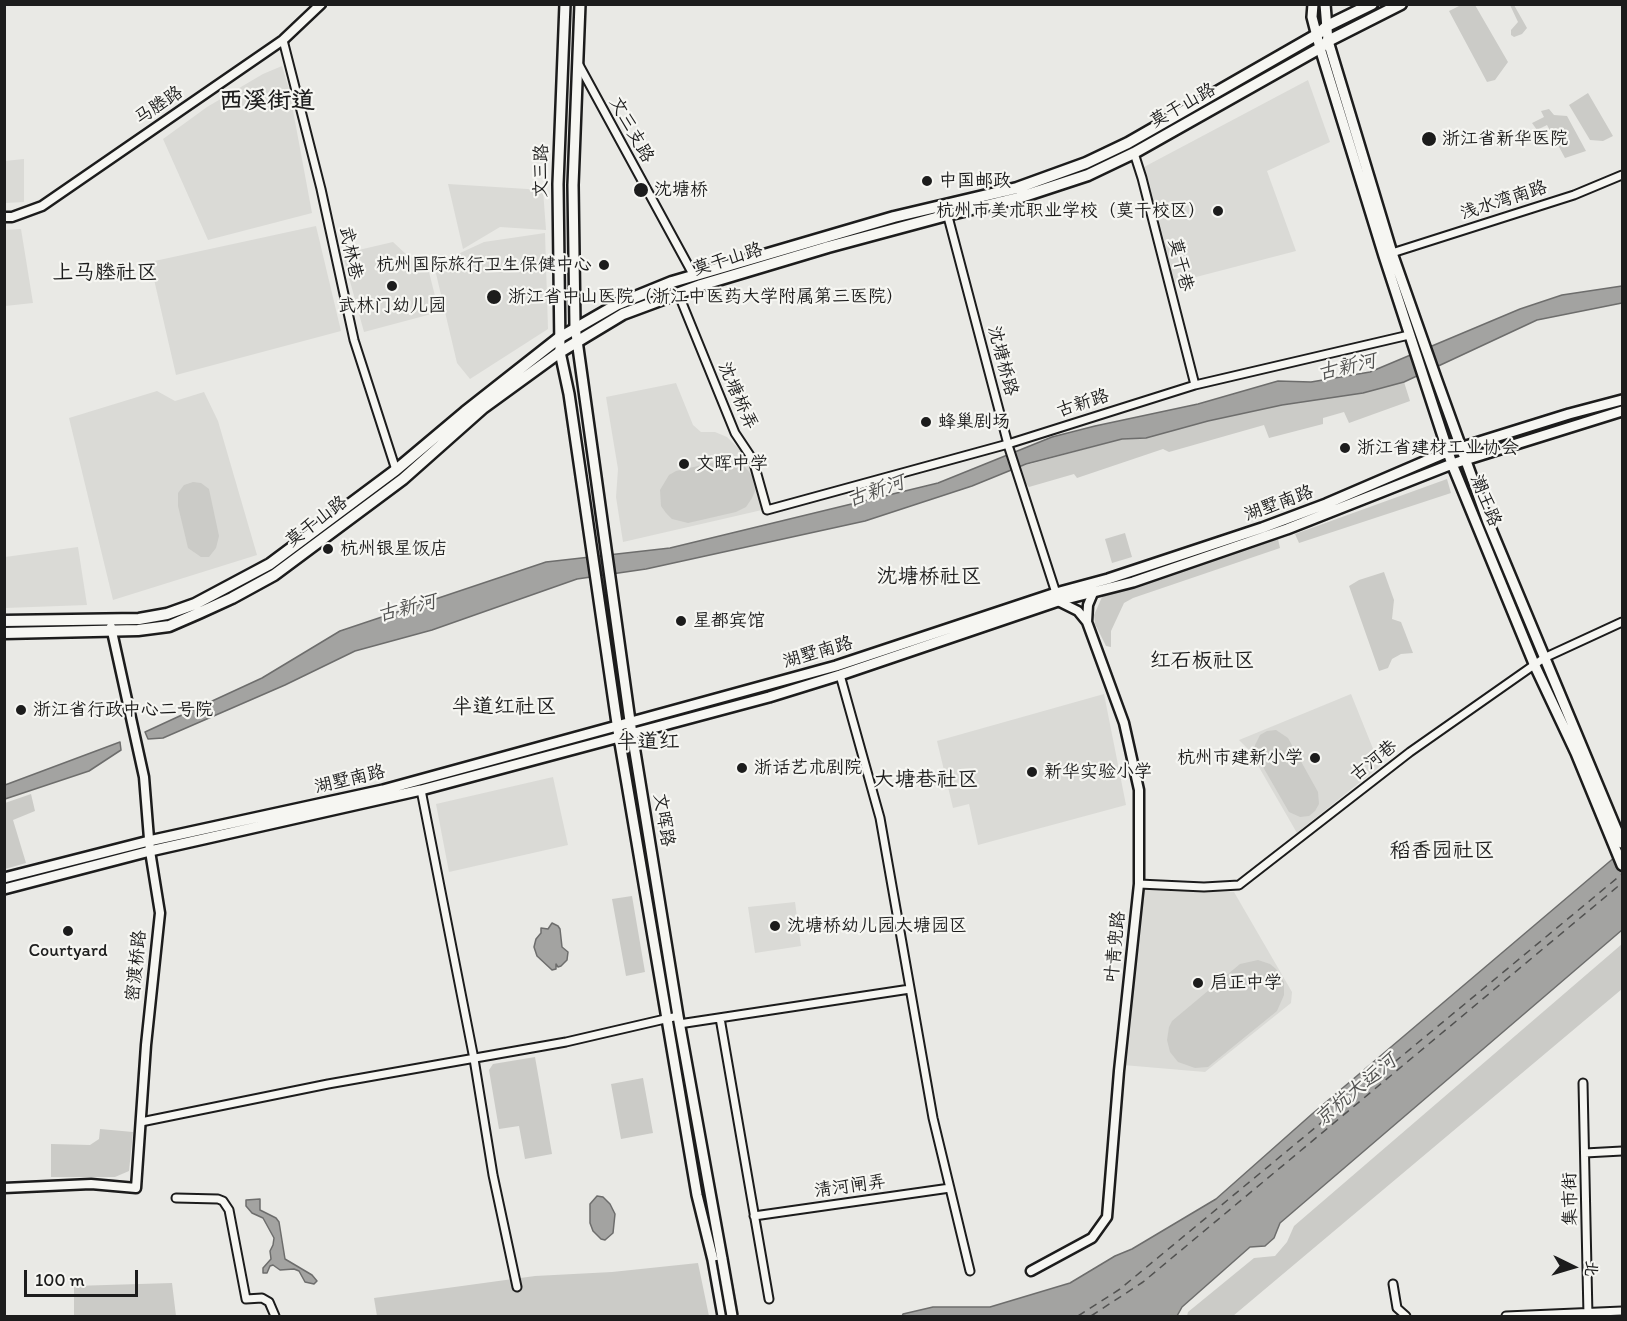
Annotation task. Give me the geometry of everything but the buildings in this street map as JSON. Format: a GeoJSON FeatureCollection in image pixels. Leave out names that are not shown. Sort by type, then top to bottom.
{"type":"FeatureCollection","features":[{"type":"Feature","properties":{"kind":"main road","name":"文三路"},"geometry":{"type":"LineString","coordinates":[[559,338],[558,184],[565,4]]}},
{"type":"Feature","properties":{"kind":"main road","name":"文三路"},"geometry":{"type":"LineString","coordinates":[[575,327],[573,185],[580,4]]}},
{"type":"Feature","properties":{"kind":"main road","name":"潮王路"},"geometry":{"type":"LineString","coordinates":[[1313,4],[1312,17],[1324,45],[1392,253],[1461,448],[1623,865]]}},
{"type":"Feature","properties":{"kind":"main road","name":"潮王路"},"geometry":{"type":"LineString","coordinates":[[1325,4],[1327,26],[1324,45],[1409,335],[1452,464],[1534,666],[1579,751],[1623,843]]}},
{"type":"Feature","properties":{"kind":"main road","name":"莫干山路"},"geometry":{"type":"LineString","coordinates":[[4,621],[169,626],[232,598],[274,574],[402,479],[483,408],[560,352],[623,314],[678,293],[1017,188],[1086,163],[1128,143],[1318,34],[1327,26],[1372,4]]}},
{"type":"Feature","properties":{"kind":"main road","name":"莫干山路"},"geometry":{"type":"LineString","coordinates":[[4,633],[111,625],[167,614],[195,604],[270,564],[396,470],[559,338],[618,304],[672,282],[894,217],[1018,198],[1088,175],[1134,153],[1401,4]]}},
{"type":"Feature","properties":{"kind":"main road","name":"文晖路"},"geometry":{"type":"LineString","coordinates":[[575,327],[630,721],[718,1260],[723,1317]]}},
{"type":"Feature","properties":{"kind":"main road","name":"文晖路"},"geometry":{"type":"LineString","coordinates":[[559,338],[570,394],[619,737],[698,1195],[718,1260],[732,1317]]}},
{"type":"Feature","properties":{"kind":"main road","name":"湖墅南路"},"geometry":{"type":"LineString","coordinates":[[4,878],[421,790],[769,697],[840,675],[1108,579],[1262,528],[1326,504],[1448,452],[1569,414],[1623,400]]}},
{"type":"Feature","properties":{"kind":"main road","name":"湖墅南路"},"geometry":{"type":"LineString","coordinates":[[4,889],[150,846],[383,790],[617,724],[836,666],[1057,597],[1093,592],[1132,582],[1287,529],[1452,464],[1533,437],[1623,411]]}},
{"type":"Feature","properties":{"kind":"street","name":"马塍路"},"geometry":{"type":"LineString","coordinates":[[4,217],[12,217],[42,206],[283,40],[321,4]]}},
{"type":"Feature","properties":{"kind":"street","name":"武林巷"},"geometry":{"type":"LineString","coordinates":[[283,40],[321,189],[354,340],[396,470]]}},
{"type":"Feature","properties":{"kind":"street","name":"文三支路"},"geometry":{"type":"LineString","coordinates":[[577,61],[694,276]]}},
{"type":"Feature","properties":{"kind":"street","name":"莫干巷"},"geometry":{"type":"LineString","coordinates":[[1134,153],[1195,385]]}},
{"type":"Feature","properties":{"kind":"street","name":"浅水湾南路"},"geometry":{"type":"LineString","coordinates":[[1392,253],[1574,195],[1623,175]]}},
{"type":"Feature","properties":{"kind":"street","name":"沈塘桥路"},"geometry":{"type":"LineString","coordinates":[[946,210],[1009,446],[1057,597]]}},
{"type":"Feature","properties":{"kind":"street","name":"沈塘桥弄"},"geometry":{"type":"LineString","coordinates":[[678,293],[735,433],[753,460],[767,510]]}},
{"type":"Feature","properties":{"kind":"street","name":"古新路"},"geometry":{"type":"LineString","coordinates":[[767,510],[1009,446],[1195,385],[1409,335]]}},
{"type":"Feature","properties":{"kind":"street"},"geometry":{"type":"LineString","coordinates":[[1087,622],[1088,605],[1093,592]]}},
{"type":"Feature","properties":{"kind":"street"},"geometry":{"type":"LineString","coordinates":[[1057,597],[1078,611],[1087,622]]}},
{"type":"Feature","properties":{"kind":"street","name":"叶青兜路"},"geometry":{"type":"LineString","coordinates":[[1031,1271],[1092,1238],[1107,1218],[1119,1071],[1139,884],[1139,790],[1124,723],[1087,622]]}},
{"type":"Feature","properties":{"kind":"street","name":"古河巷"},"geometry":{"type":"LineString","coordinates":[[1139,884],[1204,887],[1239,885],[1410,752],[1544,658],[1623,622]]}},
{"type":"Feature","properties":{"kind":"street","name":"密渡桥路"},"geometry":{"type":"LineString","coordinates":[[4,1188],[91,1184],[136,1188],[160,913],[150,846],[144,777],[111,625]]}},
{"type":"Feature","properties":{"kind":"street"},"geometry":{"type":"LineString","coordinates":[[840,675],[880,818],[933,1118],[970,1271]]}},
{"type":"Feature","properties":{"kind":"street"},"geometry":{"type":"LineString","coordinates":[[421,790],[517,1287]]}},
{"type":"Feature","properties":{"kind":"street"},"geometry":{"type":"LineString","coordinates":[[141,1122],[328,1084],[604,1034],[667,1018],[679,1020],[720,1018],[910,989]]}},
{"type":"Feature","properties":{"kind":"street"},"geometry":{"type":"LineString","coordinates":[[720,1018],[769,1299]]}},
{"type":"Feature","properties":{"kind":"street","name":"集市街"},"geometry":{"type":"LineString","coordinates":[[1583,1083],[1588,1314]]}},
{"type":"Feature","properties":{"kind":"street"},"geometry":{"type":"LineString","coordinates":[[1586,1153],[1623,1151]]}},
{"type":"Feature","properties":{"kind":"street","name":"清河闸弄"},"geometry":{"type":"LineString","coordinates":[[754,1216],[950,1188]]}},
{"type":"Feature","properties":{"kind":"street"},"geometry":{"type":"LineString","coordinates":[[176,1198],[218,1198],[223,1201],[229,1210],[246,1299],[262,1298],[269,1302],[275,1317]]}},
{"type":"Feature","properties":{"kind":"street"},"geometry":{"type":"LineString","coordinates":[[1394,1284],[1398,1308],[1405,1316]]}},
{"type":"Feature","properties":{"kind":"street"},"geometry":{"type":"LineString","coordinates":[[1506,1317],[1623,1311]]}},
{"type":"Feature","properties":{"kind":"shaded area"},"geometry":{"type":"Polygon","coordinates":[[[1461,5],[1475,5],[1508,62],[1495,80],[1487,82],[1449,11],[1461,5]]]}},
{"type":"Feature","properties":{"kind":"shaded area"},"geometry":{"type":"Polygon","coordinates":[[[1510,5],[1514,5],[1527,28],[1522,34],[1514,37],[1511,35],[1511,30],[1518,22],[1510,5]]]}},
{"type":"Feature","properties":{"kind":"shaded area"},"geometry":{"type":"Polygon","coordinates":[[[282,66],[289,89],[312,213],[208,240],[163,139],[207,107],[263,74],[282,66]]]}},
{"type":"Feature","properties":{"kind":"shaded area","name":"杭州市美术职业学校（莫干校区）"},"geometry":{"type":"Polygon","coordinates":[[[1308,80],[1330,142],[1267,171],[1296,251],[1173,283],[1144,167],[1308,80]]]}},
{"type":"Feature","properties":{"kind":"shaded area"},"geometry":{"type":"Polygon","coordinates":[[[1588,93],[1613,136],[1603,141],[1590,140],[1569,105],[1588,93]]]}},
{"type":"Feature","properties":{"kind":"shaded area"},"geometry":{"type":"Polygon","coordinates":[[[1549,109],[1554,115],[1567,116],[1586,151],[1565,158],[1547,125],[1537,130],[1532,123],[1544,117],[1541,111],[1549,109]]]}},
{"type":"Feature","properties":{"kind":"shaded area"},"geometry":{"type":"Polygon","coordinates":[[[24,159],[24,202],[5,203],[5,161],[24,159]]]}},
{"type":"Feature","properties":{"kind":"shaded area"},"geometry":{"type":"Polygon","coordinates":[[[448,184],[543,190],[546,230],[500,227],[463,249],[448,184]]]}},
{"type":"Feature","properties":{"kind":"shaded area"},"geometry":{"type":"Polygon","coordinates":[[[316,226],[341,331],[176,375],[150,262],[316,226]]]}},
{"type":"Feature","properties":{"kind":"shaded area"},"geometry":{"type":"Polygon","coordinates":[[[21,229],[33,303],[5,306],[5,230],[21,229]]]}},
{"type":"Feature","properties":{"kind":"shaded area","name":"浙江省中山医院（浙江中医药大学附属第三医院）"},"geometry":{"type":"Polygon","coordinates":[[[545,233],[548,329],[470,379],[457,363],[434,265],[484,242],[545,233]]]}},
{"type":"Feature","properties":{"kind":"shaded area","name":"武林门幼儿园"},"geometry":{"type":"Polygon","coordinates":[[[393,242],[408,256],[426,260],[439,312],[364,332],[343,256],[350,252],[393,242]]]}},
{"type":"Feature","properties":{"kind":"shaded area"},"geometry":{"type":"Polygon","coordinates":[[[1404,382],[1410,401],[1349,423],[1344,412],[1323,418],[1323,424],[1269,438],[1264,425],[1169,452],[1163,449],[1077,478],[1074,474],[1029,487],[1022,480],[1019,467],[1122,439],[1146,438],[1208,421],[1282,405],[1363,393],[1404,382]]]}},
{"type":"Feature","properties":{"kind":"shaded area","name":"文晖中学"},"geometry":{"type":"Polygon","coordinates":[[[676,383],[693,425],[701,432],[715,432],[727,437],[749,459],[762,510],[623,542],[616,497],[618,469],[606,397],[676,383]]]}},
{"type":"Feature","properties":{"kind":"shaded area"},"geometry":{"type":"Polygon","coordinates":[[[157,391],[175,401],[204,392],[218,421],[257,555],[113,600],[69,418],[157,391]]]}},
{"type":"Feature","properties":{"kind":"shaded area"},"geometry":{"type":"Polygon","coordinates":[[[724,460],[736,460],[742,463],[753,477],[755,491],[746,507],[736,512],[688,523],[672,519],[661,506],[660,490],[669,475],[676,471],[724,460]]]}},
{"type":"Feature","properties":{"kind":"shaded area"},"geometry":{"type":"Polygon","coordinates":[[[1447,479],[1451,493],[1299,543],[1295,534],[1447,479]]]}},
{"type":"Feature","properties":{"kind":"shaded area"},"geometry":{"type":"Polygon","coordinates":[[[193,482],[201,483],[209,489],[219,536],[216,548],[209,557],[201,557],[188,548],[178,506],[178,493],[184,485],[193,482]]]}},
{"type":"Feature","properties":{"kind":"shaded area"},"geometry":{"type":"Polygon","coordinates":[[[1125,533],[1132,557],[1112,563],[1105,539],[1125,533]]]}},
{"type":"Feature","properties":{"kind":"shaded area"},"geometry":{"type":"Polygon","coordinates":[[[1278,539],[1280,548],[1124,603],[1111,631],[1111,647],[1106,646],[1095,624],[1094,615],[1102,597],[1278,539]]]}},
{"type":"Feature","properties":{"kind":"shaded area"},"geometry":{"type":"Polygon","coordinates":[[[78,547],[87,605],[5,608],[5,557],[78,547]]]}},
{"type":"Feature","properties":{"kind":"shaded area"},"geometry":{"type":"Polygon","coordinates":[[[1384,572],[1394,600],[1392,619],[1401,622],[1413,653],[1401,654],[1392,659],[1388,668],[1379,671],[1349,586],[1359,580],[1384,572]]]}},
{"type":"Feature","properties":{"kind":"shaded area","name":"新华实验小学"},"geometry":{"type":"Polygon","coordinates":[[[1104,694],[1126,805],[978,845],[969,804],[953,808],[937,741],[1104,694]]]}},
{"type":"Feature","properties":{"kind":"shaded area","name":"杭州市建新小学"},"geometry":{"type":"Polygon","coordinates":[[[1351,694],[1380,766],[1297,833],[1249,750],[1239,740],[1351,694]]]}},
{"type":"Feature","properties":{"kind":"shaded area"},"geometry":{"type":"Polygon","coordinates":[[[1276,730],[1288,738],[1318,792],[1319,804],[1309,816],[1300,817],[1289,812],[1255,753],[1255,745],[1260,735],[1276,730]]]}},
{"type":"Feature","properties":{"kind":"shaded area"},"geometry":{"type":"Polygon","coordinates":[[[553,777],[568,845],[449,872],[436,804],[553,777]]]}},
{"type":"Feature","properties":{"kind":"shaded area"},"geometry":{"type":"Polygon","coordinates":[[[31,794],[35,811],[13,820],[26,863],[5,869],[5,803],[31,794]]]}},
{"type":"Feature","properties":{"kind":"shaded area"},"geometry":{"type":"Polygon","coordinates":[[[1141,888],[1234,892],[1292,992],[1291,1003],[1205,1072],[1123,1065],[1141,888]]]}},
{"type":"Feature","properties":{"kind":"shaded area"},"geometry":{"type":"Polygon","coordinates":[[[632,896],[645,972],[626,976],[612,899],[632,896]]]}},
{"type":"Feature","properties":{"kind":"shaded area","name":"沈塘桥幼儿园大塘园区"},"geometry":{"type":"Polygon","coordinates":[[[795,902],[801,946],[755,953],[748,907],[795,902]]]}},
{"type":"Feature","properties":{"kind":"shaded area"},"geometry":{"type":"Polygon","coordinates":[[[1622,944],[1622,989],[1233,1316],[1187,1316],[1188,1312],[1254,1258],[1275,1256],[1287,1242],[1294,1226],[1622,944]]]}},
{"type":"Feature","properties":{"kind":"shaded area"},"geometry":{"type":"Polygon","coordinates":[[[1258,960],[1276,969],[1284,982],[1284,995],[1277,1011],[1208,1067],[1195,1068],[1178,1062],[1170,1052],[1167,1040],[1172,1021],[1240,964],[1258,960]]]}},
{"type":"Feature","properties":{"kind":"shaded area"},"geometry":{"type":"Polygon","coordinates":[[[535,1057],[552,1154],[525,1159],[519,1126],[499,1129],[489,1070],[493,1064],[535,1057]]]}},
{"type":"Feature","properties":{"kind":"shaded area"},"geometry":{"type":"Polygon","coordinates":[[[643,1078],[653,1133],[621,1139],[611,1084],[643,1078]]]}},
{"type":"Feature","properties":{"kind":"shaded area"},"geometry":{"type":"Polygon","coordinates":[[[100,1129],[133,1132],[129,1171],[115,1177],[51,1177],[51,1144],[90,1145],[99,1139],[100,1129]]]}},
{"type":"Feature","properties":{"kind":"shaded area"},"geometry":{"type":"Polygon","coordinates":[[[698,1263],[709,1316],[377,1316],[374,1298],[535,1276],[612,1272],[698,1263]]]}},
{"type":"Feature","properties":{"kind":"shaded area"},"geometry":{"type":"Polygon","coordinates":[[[172,1283],[176,1316],[74,1316],[74,1286],[172,1283]]]}},
{"type":"Feature","properties":{"kind":"water","name":"古新河"},"geometry":{"type":"Polygon","coordinates":[[[1622,286],[1622,303],[1537,320],[1404,382],[1363,393],[1282,405],[1208,421],[1146,438],[1122,439],[1026,464],[972,486],[865,521],[646,569],[577,579],[432,630],[355,651],[285,685],[163,738],[148,739],[145,732],[262,678],[340,631],[546,562],[670,548],[938,483],[1052,437],[1198,404],[1278,381],[1311,382],[1370,372],[1520,309],[1562,295],[1622,286]]]}},
{"type":"Feature","properties":{"kind":"water"},"geometry":{"type":"Polygon","coordinates":[[[120,742],[121,750],[89,771],[5,799],[5,785],[120,742]]]}},
{"type":"Feature","properties":{"kind":"water","name":"京杭大运河"},"geometry":{"type":"Polygon","coordinates":[[[1622,851],[1622,930],[1280,1223],[1274,1238],[1265,1246],[1250,1247],[1182,1307],[1177,1316],[902,1316],[933,1307],[990,1307],[1070,1283],[1216,1199],[1312,1114],[1622,851]]]}},
{"type":"Feature","properties":{"kind":"water"},"geometry":{"type":"Polygon","coordinates":[[[552,923],[560,929],[562,947],[568,952],[567,960],[561,966],[558,967],[556,964],[556,969],[552,970],[537,956],[534,947],[541,928],[548,929],[552,923]]]}},
{"type":"Feature","properties":{"kind":"water"},"geometry":{"type":"Polygon","coordinates":[[[597,1196],[603,1197],[610,1204],[615,1214],[613,1233],[605,1240],[593,1231],[590,1223],[590,1204],[597,1196]]]}},
{"type":"Feature","properties":{"kind":"water"},"geometry":{"type":"Polygon","coordinates":[[[260,1199],[260,1210],[279,1222],[285,1259],[312,1275],[317,1281],[314,1284],[305,1282],[299,1271],[294,1269],[280,1270],[273,1265],[267,1273],[263,1273],[263,1268],[271,1259],[270,1251],[274,1238],[263,1218],[252,1213],[246,1206],[246,1200],[260,1199]]]}},
{"type":"Feature","properties":{"kind":"ferry route"},"geometry":{"type":"LineString","coordinates":[[1078,1316],[1120,1289],[1622,874]]}},
{"type":"Feature","properties":{"kind":"ferry route"},"geometry":{"type":"LineString","coordinates":[[1091,1316],[1143,1282],[1622,883]]}},
{"type":"Feature","properties":{"kind":"place","name":"浙江省新华医院"},"geometry":{"type":"Point","coordinates":[1429,139]}},
{"type":"Feature","properties":{"kind":"place","name":"中国邮政"},"geometry":{"type":"Point","coordinates":[927,181]}},
{"type":"Feature","properties":{"kind":"place","name":"沈塘桥"},"geometry":{"type":"Point","coordinates":[641,190]}},
{"type":"Feature","properties":{"kind":"place","name":"杭州市美术职业学校（莫干校区）"},"geometry":{"type":"Point","coordinates":[1218,211]}},
{"type":"Feature","properties":{"kind":"place","name":"杭州国际旅行卫生保健中心"},"geometry":{"type":"Point","coordinates":[604,265]}},
{"type":"Feature","properties":{"kind":"place","name":"武林门幼儿园"},"geometry":{"type":"Point","coordinates":[392,286]}},
{"type":"Feature","properties":{"kind":"place","name":"浙江省中山医院（浙江中医药大学附属第三医院）"},"geometry":{"type":"Point","coordinates":[494,297]}},
{"type":"Feature","properties":{"kind":"place","name":"蜂巢剧场"},"geometry":{"type":"Point","coordinates":[926,422]}},
{"type":"Feature","properties":{"kind":"place","name":"浙江省建材工业协会"},"geometry":{"type":"Point","coordinates":[1345,448]}},
{"type":"Feature","properties":{"kind":"place","name":"文晖中学"},"geometry":{"type":"Point","coordinates":[684,464]}},
{"type":"Feature","properties":{"kind":"place","name":"杭州银星饭店"},"geometry":{"type":"Point","coordinates":[328,549]}},
{"type":"Feature","properties":{"kind":"place","name":"星都宾馆"},"geometry":{"type":"Point","coordinates":[681,621]}},
{"type":"Feature","properties":{"kind":"place","name":"浙江省行政中心二号院"},"geometry":{"type":"Point","coordinates":[21,710]}},
{"type":"Feature","properties":{"kind":"place","name":"杭州市建新小学"},"geometry":{"type":"Point","coordinates":[1315,758]}},
{"type":"Feature","properties":{"kind":"place","name":"浙话艺术剧院"},"geometry":{"type":"Point","coordinates":[742,768]}},
{"type":"Feature","properties":{"kind":"place","name":"新华实验小学"},"geometry":{"type":"Point","coordinates":[1032,772]}},
{"type":"Feature","properties":{"kind":"place","name":"沈塘桥幼儿园大塘园区"},"geometry":{"type":"Point","coordinates":[775,926]}},
{"type":"Feature","properties":{"kind":"place","name":"Courtyard"},"geometry":{"type":"Point","coordinates":[68,931]}},
{"type":"Feature","properties":{"kind":"place","name":"启正中学"},"geometry":{"type":"Point","coordinates":[1198,983]}},
{"type":"Feature","properties":{"kind":"district","name":"西溪街道"},"geometry":{"type":"Point","coordinates":[267,102]}},
{"type":"Feature","properties":{"kind":"district","name":"上马塍社区"},"geometry":{"type":"Point","coordinates":[105,274]}},
{"type":"Feature","properties":{"kind":"district","name":"沈塘桥社区"},"geometry":{"type":"Point","coordinates":[929,578]}},
{"type":"Feature","properties":{"kind":"district","name":"红石板社区"},"geometry":{"type":"Point","coordinates":[1202,662]}},
{"type":"Feature","properties":{"kind":"district","name":"半道红社区"},"geometry":{"type":"Point","coordinates":[504,708]}},
{"type":"Feature","properties":{"kind":"district","name":"半道红"},"geometry":{"type":"Point","coordinates":[648,743]}},
{"type":"Feature","properties":{"kind":"district","name":"大塘巷社区"},"geometry":{"type":"Point","coordinates":[926,781]}},
{"type":"Feature","properties":{"kind":"district","name":"稻香园社区"},"geometry":{"type":"Point","coordinates":[1442,852]}}]}
